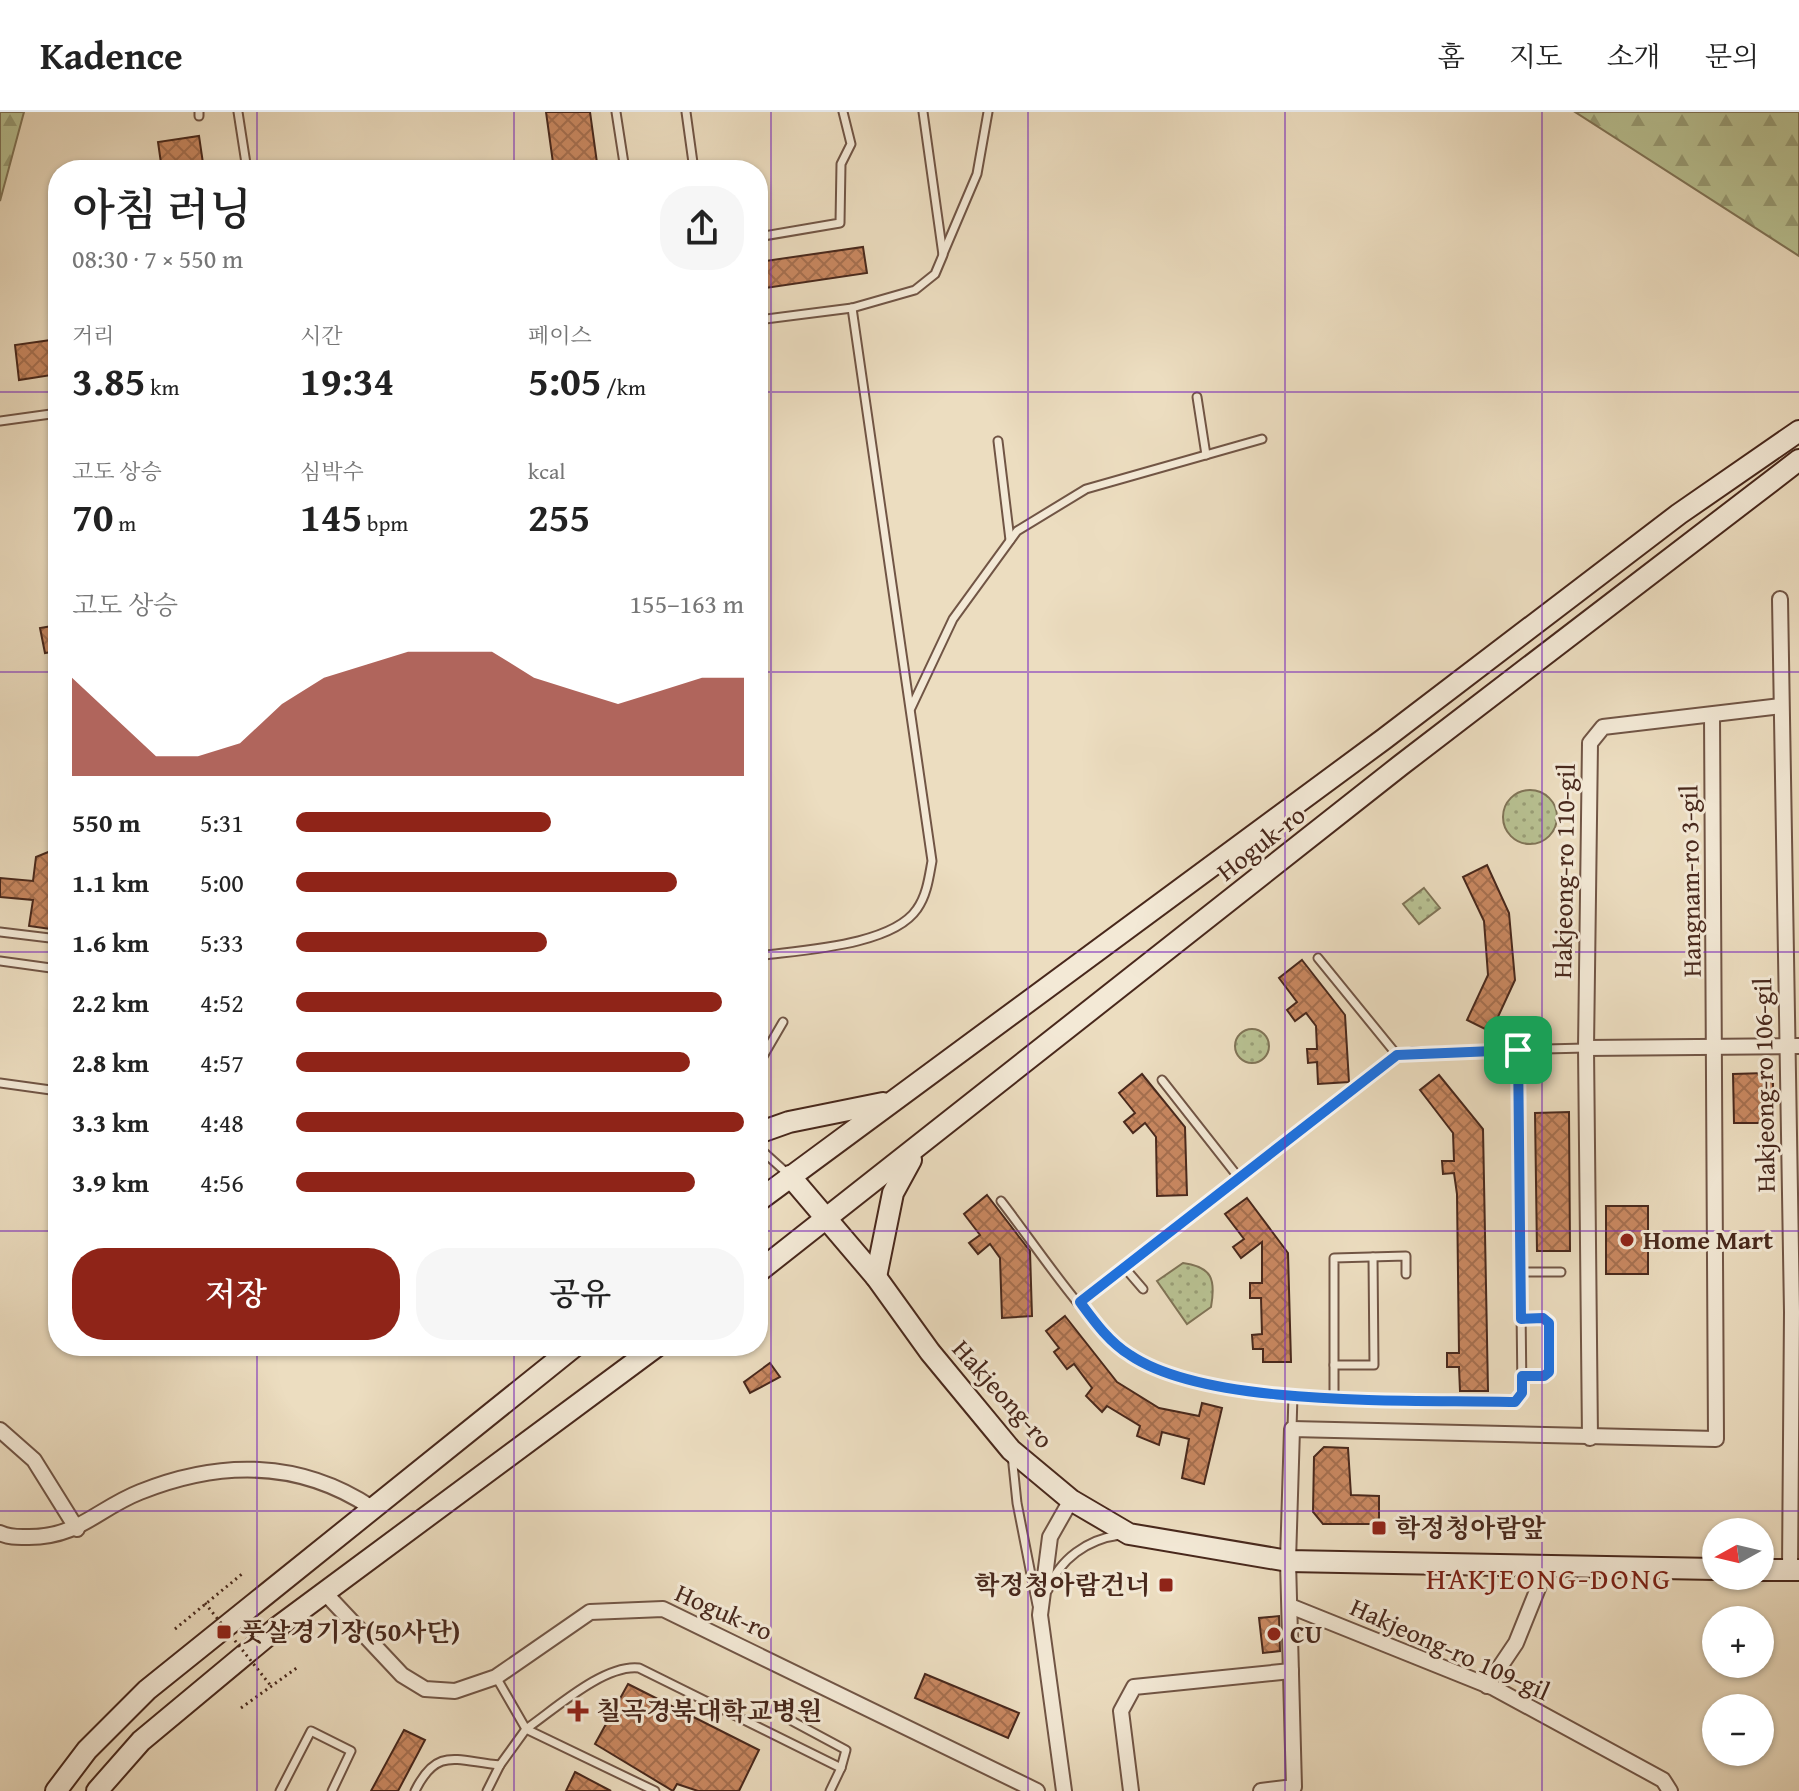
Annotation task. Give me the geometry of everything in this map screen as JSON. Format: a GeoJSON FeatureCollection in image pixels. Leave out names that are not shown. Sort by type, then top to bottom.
{"type":"FeatureCollection","features":[{"type":"Feature","properties":{"kind":"main road","name":"Hoguk-ro"},"geometry":{"type":"LineString","coordinates":[[768,1193],[1396,730],[1679,514],[1799,431]]}},
{"type":"Feature","properties":{"kind":"main road","name":"Hoguk-ro"},"geometry":{"type":"LineString","coordinates":[[768,1265],[1426,746],[1799,460]]}},
{"type":"Feature","properties":{"kind":"main road"},"geometry":{"type":"LineString","coordinates":[[768,1129],[789,1122],[891,1101]]}},
{"type":"Feature","properties":{"kind":"main road"},"geometry":{"type":"LineString","coordinates":[[876,1277],[893,1193],[903,1168],[931,1137]]}},
{"type":"Feature","properties":{"kind":"main road","name":"Hakjeong-ro"},"geometry":{"type":"LineString","coordinates":[[790,1176],[876,1277],[930,1352],[1011,1450],[1071,1500],[1129,1534],[1288,1561],[1702,1569]]}},
{"type":"Feature","properties":{"kind":"main road"},"geometry":{"type":"LineString","coordinates":[[56,1791],[87,1750],[147,1690],[562,1356]]}},
{"type":"Feature","properties":{"kind":"main road"},"geometry":{"type":"LineString","coordinates":[[97,1791],[151,1732],[278,1627],[644,1356]]}},
{"type":"Feature","properties":{"kind":"street","name":"Hakjeong-ro 106-gil"},"geometry":{"type":"LineString","coordinates":[[1780,599],[1781,706],[1793,923],[1794,1570]]}},
{"type":"Feature","properties":{"kind":"street","name":"Hakjeong-ro 110-gil"},"geometry":{"type":"LineString","coordinates":[[1590,1438],[1586,1048],[1590,743],[1603,727],[1781,706]]}},
{"type":"Feature","properties":{"kind":"street","name":"Hangnam-ro 3-gil"},"geometry":{"type":"LineString","coordinates":[[1590,1438],[1716,1439],[1712,715]]}},
{"type":"Feature","properties":{"kind":"street"},"geometry":{"type":"LineString","coordinates":[[1586,1048],[1793,1046]]}},
{"type":"Feature","properties":{"kind":"street"},"geometry":{"type":"LineString","coordinates":[[1261,1791],[1294,1787],[1288,1561],[1292,1429],[1590,1438]]}},
{"type":"Feature","properties":{"kind":"street"},"geometry":{"type":"LineString","coordinates":[[0,1430],[34,1460],[77,1529]]}},
{"type":"Feature","properties":{"kind":"street"},"geometry":{"type":"LineString","coordinates":[[0,1533],[9,1537],[56,1536],[77,1529],[137,1493],[170,1481],[263,1469],[299,1473],[341,1487],[372,1508]]}},
{"type":"Feature","properties":{"kind":"street"},"geometry":{"type":"LineString","coordinates":[[1064,1791],[1040,1615],[1050,1537],[1071,1500]]}},
{"type":"Feature","properties":{"kind":"street"},"geometry":{"type":"LineString","coordinates":[[1487,1686],[1516,1643],[1547,1566]]}},
{"type":"Feature","properties":{"kind":"street","name":"Hoguk-ro"},"geometry":{"type":"LineString","coordinates":[[325,1593],[402,1675],[425,1689],[468,1689],[496,1677],[590,1612],[663,1609],[1037,1791]]}},
{"type":"Feature","properties":{"kind":"street","name":"Hakjeong-ro 109-gil"},"geometry":{"type":"LineString","coordinates":[[1290,1606],[1487,1686],[1664,1787]]}},
{"type":"Feature","properties":{"kind":"street"},"geometry":{"type":"LineString","coordinates":[[1131,1791],[1121,1711],[1134,1687],[1291,1671]]}},
{"type":"Feature","properties":{"kind":"lane"},"geometry":{"type":"LineString","coordinates":[[238,112],[245,160]]}},
{"type":"Feature","properties":{"kind":"lane"},"geometry":{"type":"LineString","coordinates":[[616,112],[623,160]]}},
{"type":"Feature","properties":{"kind":"lane"},"geometry":{"type":"LineString","coordinates":[[686,112],[693,160]]}},
{"type":"Feature","properties":{"kind":"lane"},"geometry":{"type":"LineString","coordinates":[[768,235],[840,223],[841,164],[851,144],[843,112]]}},
{"type":"Feature","properties":{"kind":"lane"},"geometry":{"type":"LineString","coordinates":[[923,112],[943,255]]}},
{"type":"Feature","properties":{"kind":"lane"},"geometry":{"type":"LineString","coordinates":[[768,319],[852,308],[915,290],[935,274],[977,174],[988,112]]}},
{"type":"Feature","properties":{"kind":"lane"},"geometry":{"type":"LineString","coordinates":[[768,954],[876,936],[899,927],[917,909],[927,888],[932,861],[852,308]]}},
{"type":"Feature","properties":{"kind":"lane"},"geometry":{"type":"LineString","coordinates":[[1197,397],[1206,455]]}},
{"type":"Feature","properties":{"kind":"lane"},"geometry":{"type":"LineString","coordinates":[[0,421],[48,415]]}},
{"type":"Feature","properties":{"kind":"lane"},"geometry":{"type":"LineString","coordinates":[[910,710],[953,619],[1017,531],[1086,489],[1262,439]]}},
{"type":"Feature","properties":{"kind":"lane"},"geometry":{"type":"LineString","coordinates":[[998,441],[1010,540]]}},
{"type":"Feature","properties":{"kind":"lane"},"geometry":{"type":"LineString","coordinates":[[0,932],[48,938]]}},
{"type":"Feature","properties":{"kind":"lane"},"geometry":{"type":"LineString","coordinates":[[1318,958],[1397,1055]]}},
{"type":"Feature","properties":{"kind":"lane"},"geometry":{"type":"LineString","coordinates":[[0,961],[48,968]]}},
{"type":"Feature","properties":{"kind":"lane"},"geometry":{"type":"LineString","coordinates":[[768,1048],[783,1022]]}},
{"type":"Feature","properties":{"kind":"lane"},"geometry":{"type":"LineString","coordinates":[[1080,1302],[1397,1055],[1586,1048]]}},
{"type":"Feature","properties":{"kind":"lane"},"geometry":{"type":"LineString","coordinates":[[1001,1201],[1100,1328],[1129,1355],[1160,1371],[1258,1394],[1515,1402],[1522,1393],[1518,1050]]}},
{"type":"Feature","properties":{"kind":"lane"},"geometry":{"type":"LineString","coordinates":[[1162,1080],[1239,1178]]}},
{"type":"Feature","properties":{"kind":"lane"},"geometry":{"type":"LineString","coordinates":[[0,1083],[48,1090]]}},
{"type":"Feature","properties":{"kind":"lane"},"geometry":{"type":"LineString","coordinates":[[768,1156],[790,1176]]}},
{"type":"Feature","properties":{"kind":"lane"},"geometry":{"type":"LineString","coordinates":[[1334,1396],[1334,1258],[1406,1256],[1406,1274]]}},
{"type":"Feature","properties":{"kind":"lane"},"geometry":{"type":"LineString","coordinates":[[1334,1365],[1374,1365],[1373,1257]]}},
{"type":"Feature","properties":{"kind":"lane"},"geometry":{"type":"LineString","coordinates":[[1124,1267],[1143,1289]]}},
{"type":"Feature","properties":{"kind":"lane"},"geometry":{"type":"LineString","coordinates":[[1521,1272],[1561,1272]]}},
{"type":"Feature","properties":{"kind":"lane"},"geometry":{"type":"LineString","coordinates":[[1521,1319],[1543,1318],[1549,1323],[1549,1372],[1544,1376],[1522,1376]]}},
{"type":"Feature","properties":{"kind":"lane"},"geometry":{"type":"LineString","coordinates":[[1292,1429],[1293,1395]]}},
{"type":"Feature","properties":{"kind":"lane"},"geometry":{"type":"LineString","coordinates":[[1011,1450],[1017,1503],[1040,1615]]}},
{"type":"Feature","properties":{"kind":"lane"},"geometry":{"type":"LineString","coordinates":[[1040,1615],[1054,1575],[1076,1551],[1105,1537],[1129,1534]]}},
{"type":"Feature","properties":{"kind":"lane"},"geometry":{"type":"LineString","coordinates":[[487,1791],[500,1765],[526,1729],[605,1675],[625,1667],[639,1668],[841,1768]]}},
{"type":"Feature","properties":{"kind":"lane"},"geometry":{"type":"LineString","coordinates":[[496,1677],[526,1729],[655,1791]]}},
{"type":"Feature","properties":{"kind":"lane"},"geometry":{"type":"LineString","coordinates":[[792,1721],[846,1750],[830,1791]]}},
{"type":"Feature","properties":{"kind":"lane"},"geometry":{"type":"LineString","coordinates":[[280,1791],[311,1731],[351,1751],[332,1791]]}},
{"type":"Feature","properties":{"kind":"lane"},"geometry":{"type":"LineString","coordinates":[[415,1791],[432,1763],[442,1760],[500,1765]]}},
{"type":"Feature","properties":{"kind":"path"},"geometry":{"type":"LineString","coordinates":[[175,1629],[242,1574]]}},
{"type":"Feature","properties":{"kind":"path"},"geometry":{"type":"LineString","coordinates":[[205,1603],[271,1686]]}},
{"type":"Feature","properties":{"kind":"path"},"geometry":{"type":"LineString","coordinates":[[241,1708],[298,1667]]}},
{"type":"Feature","properties":{"kind":"green space"},"geometry":{"type":"Polygon","coordinates":[[[0,112],[24,112],[0,201],[0,112]]]}},
{"type":"Feature","properties":{"kind":"green space"},"geometry":{"type":"Polygon","coordinates":[[[1575,112],[1799,112],[1799,256],[1575,112]]]}},
{"type":"Feature","properties":{"kind":"green space"},"geometry":{"type":"Polygon","coordinates":[[[1530,790],[1549,798],[1557,817],[1549,836],[1530,844],[1511,836],[1503,817],[1511,798],[1530,790]]]}},
{"type":"Feature","properties":{"kind":"green space"},"geometry":{"type":"Polygon","coordinates":[[[1424,888],[1440,908],[1419,924],[1403,904],[1424,888]]]}},
{"type":"Feature","properties":{"kind":"green space"},"geometry":{"type":"Polygon","coordinates":[[[1252,1029],[1264,1034],[1269,1046],[1264,1058],[1252,1063],[1240,1058],[1235,1046],[1240,1034],[1252,1029]]]}},
{"type":"Feature","properties":{"kind":"green space"},"geometry":{"type":"Polygon","coordinates":[[[1183,1263],[1206,1271],[1213,1289],[1211,1307],[1187,1324],[1157,1281],[1183,1263]]]}},
{"type":"Feature","properties":{"kind":"building"},"geometry":{"type":"Polygon","coordinates":[[[546,112],[590,112],[597,160],[553,160],[546,112]]]}},
{"type":"Feature","properties":{"kind":"building"},"geometry":{"type":"Polygon","coordinates":[[[199,136],[203,160],[161,160],[158,142],[199,136]]]}},
{"type":"Feature","properties":{"kind":"building"},"geometry":{"type":"Polygon","coordinates":[[[863,247],[867,273],[768,288],[768,261],[863,247]]]}},
{"type":"Feature","properties":{"kind":"building"},"geometry":{"type":"Polygon","coordinates":[[[48,340],[48,376],[19,380],[15,345],[48,340]]]}},
{"type":"Feature","properties":{"kind":"building"},"geometry":{"type":"Polygon","coordinates":[[[48,627],[48,653],[45,653],[40,628],[48,627]]]}},
{"type":"Feature","properties":{"kind":"building"},"geometry":{"type":"Polygon","coordinates":[[[48,852],[48,929],[29,926],[33,900],[0,897],[0,878],[33,881],[36,857],[48,852]]]}},
{"type":"Feature","properties":{"kind":"building"},"geometry":{"type":"Polygon","coordinates":[[[1487,865],[1509,913],[1515,980],[1491,1032],[1467,1020],[1488,975],[1484,921],[1463,877],[1487,865]]]}},
{"type":"Feature","properties":{"kind":"building"},"geometry":{"type":"Polygon","coordinates":[[[1302,960],[1345,1015],[1349,1082],[1318,1084],[1317,1062],[1308,1063],[1307,1049],[1317,1049],[1316,1026],[1306,1013],[1295,1021],[1287,1010],[1297,1002],[1279,978],[1302,960]]]}},
{"type":"Feature","properties":{"kind":"building"},"geometry":{"type":"Polygon","coordinates":[[[1766,1073],[1773,1080],[1773,1123],[1734,1123],[1733,1074],[1766,1073]]]}},
{"type":"Feature","properties":{"kind":"building"},"geometry":{"type":"Polygon","coordinates":[[[1142,1074],[1185,1127],[1187,1195],[1157,1196],[1156,1137],[1145,1123],[1133,1133],[1124,1122],[1135,1113],[1119,1093],[1142,1074]]]}},
{"type":"Feature","properties":{"kind":"building"},"geometry":{"type":"Polygon","coordinates":[[[1439,1075],[1483,1129],[1488,1391],[1460,1391],[1459,1367],[1447,1367],[1447,1353],[1459,1353],[1457,1194],[1454,1173],[1443,1174],[1442,1161],[1454,1161],[1453,1133],[1420,1090],[1439,1075]]]}},
{"type":"Feature","properties":{"kind":"building"},"geometry":{"type":"Polygon","coordinates":[[[1569,1112],[1570,1251],[1537,1251],[1535,1113],[1569,1112]]]}},
{"type":"Feature","properties":{"kind":"building"},"geometry":{"type":"Polygon","coordinates":[[[987,1195],[1030,1251],[1032,1316],[1002,1318],[1000,1258],[990,1244],[978,1254],[969,1243],[980,1235],[964,1214],[987,1195]]]}},
{"type":"Feature","properties":{"kind":"building"},"geometry":{"type":"Polygon","coordinates":[[[1247,1198],[1288,1253],[1291,1362],[1263,1362],[1263,1349],[1253,1349],[1252,1335],[1262,1334],[1261,1298],[1250,1298],[1250,1283],[1262,1283],[1262,1242],[1241,1258],[1233,1247],[1244,1239],[1225,1214],[1247,1198]]]}},
{"type":"Feature","properties":{"kind":"building","name":"Home Mart"},"geometry":{"type":"Polygon","coordinates":[[[1606,1206],[1648,1206],[1648,1274],[1606,1274],[1606,1206]]]}},
{"type":"Feature","properties":{"kind":"building"},"geometry":{"type":"Polygon","coordinates":[[[1065,1316],[1117,1382],[1159,1408],[1199,1416],[1202,1403],[1222,1408],[1204,1484],[1182,1478],[1189,1439],[1162,1432],[1159,1445],[1137,1436],[1140,1426],[1107,1406],[1102,1412],[1086,1396],[1092,1388],[1074,1364],[1067,1369],[1054,1352],[1059,1348],[1046,1331],[1065,1316]]]}},
{"type":"Feature","properties":{"kind":"building"},"geometry":{"type":"Polygon","coordinates":[[[770,1363],[780,1377],[750,1393],[744,1382],[770,1363]]]}},
{"type":"Feature","properties":{"kind":"building"},"geometry":{"type":"Polygon","coordinates":[[[1324,1447],[1348,1448],[1351,1495],[1379,1496],[1379,1524],[1323,1524],[1313,1512],[1314,1457],[1324,1447]]]}},
{"type":"Feature","properties":{"kind":"building","name":"CU"},"geometry":{"type":"Polygon","coordinates":[[[1279,1616],[1280,1651],[1263,1653],[1259,1618],[1279,1616]]]}},
{"type":"Feature","properties":{"kind":"building"},"geometry":{"type":"Polygon","coordinates":[[[925,1674],[1019,1713],[1008,1738],[915,1698],[925,1674]]]}},
{"type":"Feature","properties":{"kind":"building"},"geometry":{"type":"Polygon","coordinates":[[[628,1684],[759,1750],[739,1791],[698,1791],[677,1784],[673,1791],[595,1744],[628,1684]]]}},
{"type":"Feature","properties":{"kind":"building"},"geometry":{"type":"Polygon","coordinates":[[[404,1730],[425,1740],[398,1791],[371,1791],[404,1730]]]}},
{"type":"Feature","properties":{"kind":"building"},"geometry":{"type":"Polygon","coordinates":[[[575,1772],[611,1791],[566,1791],[575,1772]]]}},
{"type":"Feature","properties":{"kind":"place","name":"Home Mart"},"geometry":{"type":"Point","coordinates":[1627,1240]}},
{"type":"Feature","properties":{"kind":"place","name":"학정청아람앞"},"geometry":{"type":"Point","coordinates":[1379,1528]}},
{"type":"Feature","properties":{"kind":"place","name":"학정청아람건너"},"geometry":{"type":"Point","coordinates":[1166,1585]}},
{"type":"Feature","properties":{"kind":"place","name":"풋살경기장(50사단)"},"geometry":{"type":"Point","coordinates":[224,1632]}},
{"type":"Feature","properties":{"kind":"place","name":"CU"},"geometry":{"type":"Point","coordinates":[1274,1634]}},
{"type":"Feature","properties":{"kind":"place","name":"칠곡경북대학교병원"},"geometry":{"type":"Point","coordinates":[578,1711]}},
{"type":"Feature","properties":{"kind":"district","name":"HAKJEONG-DONG"},"geometry":{"type":"Point","coordinates":[1549,1579]}},
{"type":"Feature","properties":{"kind":"route"},"geometry":{"type":"LineString","coordinates":[[1518,1050],[1521,1319],[1543,1318],[1549,1323],[1549,1372],[1544,1376],[1522,1376],[1522,1393],[1515,1402],[1258,1394],[1160,1371],[1129,1355],[1100,1328],[1080,1302],[1397,1055],[1518,1050]]}}]}
